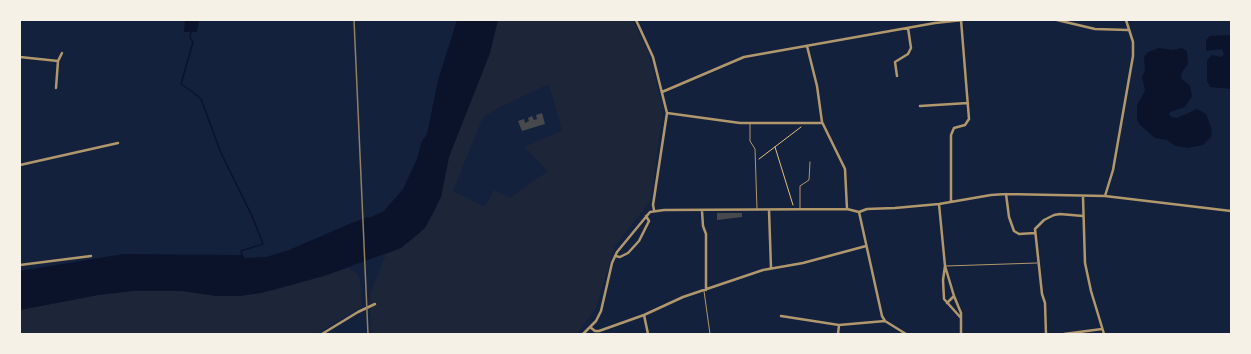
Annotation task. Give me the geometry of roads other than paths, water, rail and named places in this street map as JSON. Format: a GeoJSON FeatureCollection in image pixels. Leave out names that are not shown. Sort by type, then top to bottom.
{"type":"FeatureCollection","features":[{"type":"Feature","properties":{"kind":"street"},"geometry":{"type":"LineString","coordinates":[[636,20],[650,48],[667,113],[653,205],[654,210]]}},
{"type":"Feature","properties":{"kind":"street"},"geometry":{"type":"LineString","coordinates":[[662,92],[744,57],[962,20],[968,122],[961,127],[954,128],[951,135],[952,201]]}},
{"type":"Feature","properties":{"kind":"street"},"geometry":{"type":"LineString","coordinates":[[1057,20],[1095,29],[1128,30]]}},
{"type":"Feature","properties":{"kind":"street"},"geometry":{"type":"LineString","coordinates":[[1105,196],[1116,157],[1133,56],[1133,42],[1126,20]]}},
{"type":"Feature","properties":{"kind":"street"},"geometry":{"type":"LineString","coordinates":[[897,76],[895,62],[908,54],[911,48],[908,28]]}},
{"type":"Feature","properties":{"kind":"street"},"geometry":{"type":"LineString","coordinates":[[807,46],[817,86],[822,122],[845,169],[847,209]]}},
{"type":"Feature","properties":{"kind":"street"},"geometry":{"type":"LineString","coordinates":[[56,88],[58,61],[62,53]]}},
{"type":"Feature","properties":{"kind":"street"},"geometry":{"type":"LineString","coordinates":[[20,57],[58,61]]}},
{"type":"Feature","properties":{"kind":"street"},"geometry":{"type":"LineString","coordinates":[[920,106],[968,103]]}},
{"type":"Feature","properties":{"kind":"street"},"geometry":{"type":"LineString","coordinates":[[667,113],[750,123],[822,122]]}},
{"type":"Feature","properties":{"kind":"street"},"geometry":{"type":"LineString","coordinates":[[20,165],[118,143]]}},
{"type":"Feature","properties":{"kind":"street"},"geometry":{"type":"LineString","coordinates":[[584,334],[601,311],[615,256],[654,210],[702,211],[847,209],[859,212],[867,209],[939,204],[1006,194],[1083,197],[1105,196],[1231,211]]}},
{"type":"Feature","properties":{"kind":"street"},"geometry":{"type":"LineString","coordinates":[[1006,194],[1009,217],[1014,231],[1018,234],[1035,233]]}},
{"type":"Feature","properties":{"kind":"street"},"geometry":{"type":"LineString","coordinates":[[1083,197],[1085,263],[1090,291],[1104,334]]}},
{"type":"Feature","properties":{"kind":"street"},"geometry":{"type":"LineString","coordinates":[[939,204],[946,266],[954,296],[961,313],[961,334]]}},
{"type":"Feature","properties":{"kind":"street"},"geometry":{"type":"LineString","coordinates":[[770,210],[771,268]]}},
{"type":"Feature","properties":{"kind":"street"},"geometry":{"type":"LineString","coordinates":[[702,211],[702,226],[706,234],[705,290]]}},
{"type":"Feature","properties":{"kind":"street"},"geometry":{"type":"LineString","coordinates":[[859,212],[879,303],[885,321]]}},
{"type":"Feature","properties":{"kind":"street"},"geometry":{"type":"LineString","coordinates":[[1046,334],[1045,303],[1042,294],[1035,233],[1037,226],[1054,215],[1060,214],[1083,216]]}},
{"type":"Feature","properties":{"kind":"street"},"geometry":{"type":"LineString","coordinates":[[615,256],[620,257],[632,250],[639,241],[649,221],[647,217]]}},
{"type":"Feature","properties":{"kind":"street"},"geometry":{"type":"LineString","coordinates":[[590,327],[595,331],[599,330],[644,315],[682,297],[771,268],[802,263],[866,246]]}},
{"type":"Feature","properties":{"kind":"street"},"geometry":{"type":"LineString","coordinates":[[20,265],[91,256]]}},
{"type":"Feature","properties":{"kind":"street"},"geometry":{"type":"LineString","coordinates":[[946,266],[943,280],[944,299],[961,318]]}},
{"type":"Feature","properties":{"kind":"street"},"geometry":{"type":"LineString","coordinates":[[947,303],[954,296]]}},
{"type":"Feature","properties":{"kind":"street"},"geometry":{"type":"LineString","coordinates":[[322,334],[375,304]]}},
{"type":"Feature","properties":{"kind":"street"},"geometry":{"type":"LineString","coordinates":[[644,315],[648,334]]}},
{"type":"Feature","properties":{"kind":"street"},"geometry":{"type":"LineString","coordinates":[[781,316],[839,325],[885,321],[906,334]]}},
{"type":"Feature","properties":{"kind":"street"},"geometry":{"type":"LineString","coordinates":[[838,334],[839,325]]}},
{"type":"Feature","properties":{"kind":"street"},"geometry":{"type":"LineString","coordinates":[[1064,334],[1102,329]]}},
{"type":"Feature","properties":{"kind":"lane"},"geometry":{"type":"LineString","coordinates":[[750,123],[750,141],[755,149],[757,210]]}},
{"type":"Feature","properties":{"kind":"lane"},"geometry":{"type":"LineString","coordinates":[[800,209],[800,186],[809,180],[810,162]]}},
{"type":"Feature","properties":{"kind":"lane"},"geometry":{"type":"LineString","coordinates":[[946,266],[1039,263]]}},
{"type":"Feature","properties":{"kind":"lane"},"geometry":{"type":"LineString","coordinates":[[705,290],[710,334]]}},
{"type":"Feature","properties":{"kind":"waterway"},"geometry":{"type":"LineString","coordinates":[[191,32],[190,38],[193,42],[181,84],[201,99],[221,153],[252,216],[263,244],[241,251],[242,256]]}},
{"type":"Feature","properties":{"kind":"railway"},"geometry":{"type":"LineString","coordinates":[[354,20],[368,334]]}}]}
